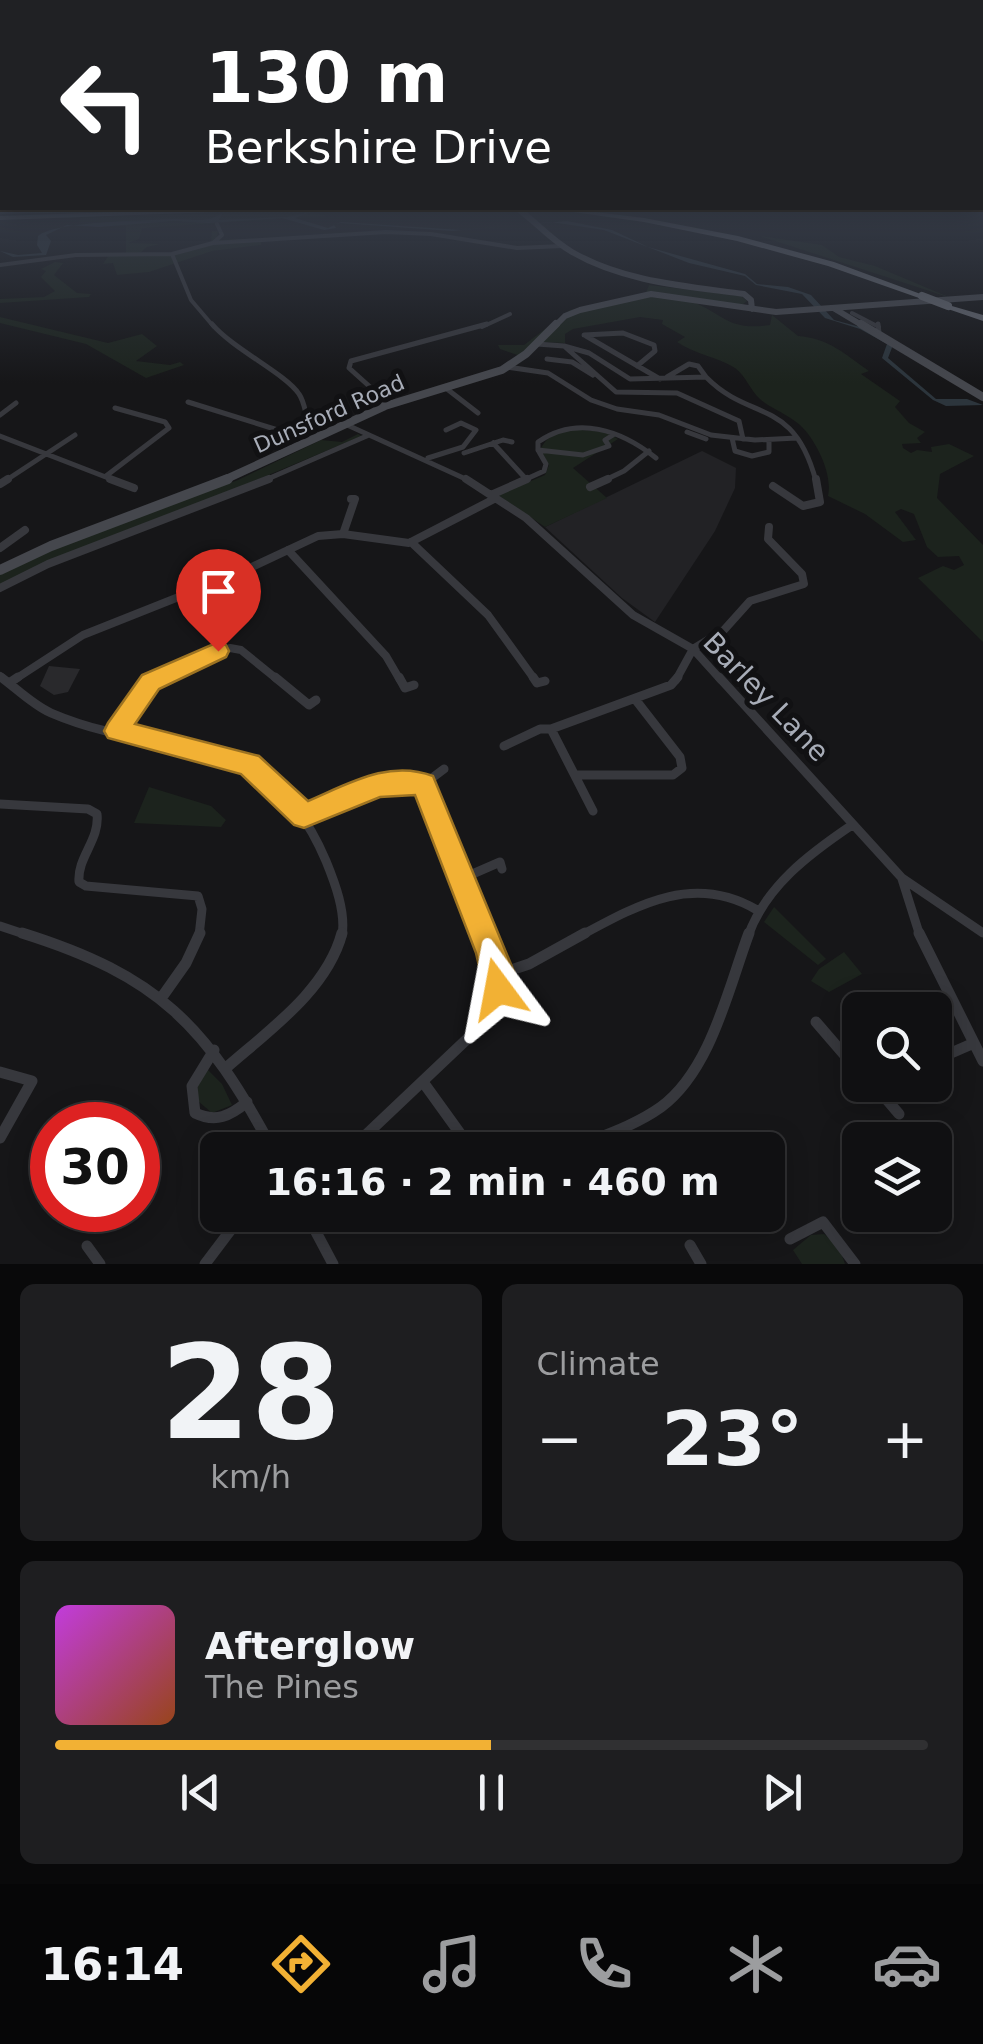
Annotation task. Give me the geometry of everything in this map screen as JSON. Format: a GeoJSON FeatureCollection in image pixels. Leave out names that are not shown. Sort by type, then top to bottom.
{"type":"FeatureCollection","features":[{"type":"Feature","properties":{"kind":"highway"},"geometry":{"type":"LineString","coordinates":[[835,265],[926,295]]}},
{"type":"Feature","properties":{"kind":"highway"},"geometry":{"type":"LineString","coordinates":[[845,265],[983,316]]}},
{"type":"Feature","properties":{"kind":"main road"},"geometry":{"type":"LineString","coordinates":[[600,265],[692,289],[744,294],[751,300],[752,310]]}},
{"type":"Feature","properties":{"kind":"main road","name":"Dunsford Road"},"geometry":{"type":"LineString","coordinates":[[0,570],[51,546],[248,471],[315,434],[386,406],[507,367],[571,313],[634,297],[667,296],[752,310],[814,311],[983,297]]}},
{"type":"Feature","properties":{"kind":"main road"},"geometry":{"type":"LineString","coordinates":[[831,310],[879,332],[983,397]]}},
{"type":"Feature","properties":{"kind":"street"},"geometry":{"type":"LineString","coordinates":[[177,265],[191,300],[240,351],[299,393],[315,434],[281,431],[188,402]]}},
{"type":"Feature","properties":{"kind":"street"},"geometry":{"type":"LineString","coordinates":[[852,313],[879,325],[879,332]]}},
{"type":"Feature","properties":{"kind":"street"},"geometry":{"type":"LineString","coordinates":[[386,406],[349,368],[354,360],[477,329],[510,314]]}},
{"type":"Feature","properties":{"kind":"street"},"geometry":{"type":"LineString","coordinates":[[637,366],[655,351],[654,346],[623,333],[584,335],[637,366],[663,378]]}},
{"type":"Feature","properties":{"kind":"street"},"geometry":{"type":"LineString","coordinates":[[537,344],[588,353],[625,378],[706,377]]}},
{"type":"Feature","properties":{"kind":"street"},"geometry":{"type":"LineString","coordinates":[[564,346],[610,388],[621,393],[655,391],[688,396],[739,421],[743,438]]}},
{"type":"Feature","properties":{"kind":"street"},"geometry":{"type":"LineString","coordinates":[[547,360],[572,362],[590,374],[597,374]]}},
{"type":"Feature","properties":{"kind":"street"},"geometry":{"type":"LineString","coordinates":[[663,378],[689,364],[698,366],[717,388],[776,416],[806,452],[820,502],[802,506],[773,486]]}},
{"type":"Feature","properties":{"kind":"street"},"geometry":{"type":"LineString","coordinates":[[507,367],[548,374],[591,400],[617,409],[659,414],[706,434],[732,440]]}},
{"type":"Feature","properties":{"kind":"street"},"geometry":{"type":"LineString","coordinates":[[447,389],[478,413]]}},
{"type":"Feature","properties":{"kind":"street"},"geometry":{"type":"LineString","coordinates":[[659,414],[671,394]]}},
{"type":"Feature","properties":{"kind":"street"},"geometry":{"type":"LineString","coordinates":[[0,415],[16,403]]}},
{"type":"Feature","properties":{"kind":"street"},"geometry":{"type":"LineString","coordinates":[[106,476],[169,428],[165,422],[120,411]]}},
{"type":"Feature","properties":{"kind":"street","name":"Barley Lane"},"geometry":{"type":"LineString","coordinates":[[344,424],[428,458],[493,496],[580,564],[624,608],[693,649],[902,878],[983,933]]}},
{"type":"Feature","properties":{"kind":"street"},"geometry":{"type":"LineString","coordinates":[[428,458],[463,448],[474,440],[476,430],[461,424],[446,430]]}},
{"type":"Feature","properties":{"kind":"street"},"geometry":{"type":"LineString","coordinates":[[226,1068],[324,970],[341,941],[342,917],[320,842],[304,816],[249,765],[53,714],[4,679],[82,636],[318,536],[344,534],[411,542],[546,467],[538,450],[540,439],[560,428],[590,427],[649,451],[656,458]]}},
{"type":"Feature","properties":{"kind":"street"},"geometry":{"type":"LineString","coordinates":[[687,432],[732,440],[797,438]]}},
{"type":"Feature","properties":{"kind":"street"},"geometry":{"type":"LineString","coordinates":[[0,484],[74,435]]}},
{"type":"Feature","properties":{"kind":"street"},"geometry":{"type":"LineString","coordinates":[[0,588],[68,556],[246,489],[322,452],[356,443],[369,435]]}},
{"type":"Feature","properties":{"kind":"street"},"geometry":{"type":"LineString","coordinates":[[538,450],[583,457],[604,450],[609,446],[605,440],[614,435]]}},
{"type":"Feature","properties":{"kind":"street"},"geometry":{"type":"LineString","coordinates":[[0,436],[134,488]]}},
{"type":"Feature","properties":{"kind":"street"},"geometry":{"type":"LineString","coordinates":[[464,453],[505,439],[512,442]]}},
{"type":"Feature","properties":{"kind":"street"},"geometry":{"type":"LineString","coordinates":[[732,440],[738,453],[756,456],[771,450],[770,440]]}},
{"type":"Feature","properties":{"kind":"street"},"geometry":{"type":"LineString","coordinates":[[493,443],[526,478]]}},
{"type":"Feature","properties":{"kind":"street"},"geometry":{"type":"LineString","coordinates":[[590,487],[623,472],[649,451]]}},
{"type":"Feature","properties":{"kind":"street"},"geometry":{"type":"LineString","coordinates":[[512,465],[521,456]]}},
{"type":"Feature","properties":{"kind":"street"},"geometry":{"type":"LineString","coordinates":[[344,534],[356,499]]}},
{"type":"Feature","properties":{"kind":"street"},"geometry":{"type":"LineString","coordinates":[[504,746],[540,728],[552,729],[671,685],[693,649],[724,630],[750,601],[804,584],[802,574],[768,539],[769,527]]}},
{"type":"Feature","properties":{"kind":"street"},"geometry":{"type":"LineString","coordinates":[[0,548],[25,530]]}},
{"type":"Feature","properties":{"kind":"street"},"geometry":{"type":"LineString","coordinates":[[411,542],[488,615],[537,684]]}},
{"type":"Feature","properties":{"kind":"street"},"geometry":{"type":"LineString","coordinates":[[288,550],[386,656],[405,688]]}},
{"type":"Feature","properties":{"kind":"street"},"geometry":{"type":"LineString","coordinates":[[117,731],[158,676],[224,649],[241,650],[310,705]]}},
{"type":"Feature","properties":{"kind":"street"},"geometry":{"type":"LineString","coordinates":[[577,775],[673,774],[682,768],[680,758],[635,699]]}},
{"type":"Feature","properties":{"kind":"street"},"geometry":{"type":"LineString","coordinates":[[552,729],[593,811]]}},
{"type":"Feature","properties":{"kind":"street"},"geometry":{"type":"LineString","coordinates":[[304,816],[378,785],[424,784],[444,769]]}},
{"type":"Feature","properties":{"kind":"street"},"geometry":{"type":"LineString","coordinates":[[369,1132],[484,1023],[495,1006],[499,974],[424,784]]}},
{"type":"Feature","properties":{"kind":"street"},"geometry":{"type":"LineString","coordinates":[[0,804],[88,809],[98,814],[100,825],[77,872],[86,886],[198,896],[202,917],[188,961],[162,997]]}},
{"type":"Feature","properties":{"kind":"street"},"geometry":{"type":"LineString","coordinates":[[608,1132],[654,1111],[684,1083],[746,946],[757,910],[786,873],[852,824]]}},
{"type":"Feature","properties":{"kind":"street"},"geometry":{"type":"LineString","coordinates":[[461,879],[499,861]]}},
{"type":"Feature","properties":{"kind":"street"},"geometry":{"type":"LineString","coordinates":[[902,878],[902,892],[983,1061]]}},
{"type":"Feature","properties":{"kind":"street"},"geometry":{"type":"LineString","coordinates":[[499,974],[534,962],[650,902],[711,890],[739,898],[757,910]]}},
{"type":"Feature","properties":{"kind":"street"},"geometry":{"type":"LineString","coordinates":[[0,926],[119,969],[162,997],[214,1050],[264,1132]]}},
{"type":"Feature","properties":{"kind":"street"},"geometry":{"type":"LineString","coordinates":[[816,1022],[842,1052]]}},
{"type":"Feature","properties":{"kind":"street"},"geometry":{"type":"LineString","coordinates":[[952,1053],[974,1043]]}},
{"type":"Feature","properties":{"kind":"street"},"geometry":{"type":"LineString","coordinates":[[214,1050],[195,1073],[190,1091],[195,1113],[220,1120],[248,1102]]}},
{"type":"Feature","properties":{"kind":"street"},"geometry":{"type":"LineString","coordinates":[[0,1072],[32,1081],[0,1138]]}},
{"type":"Feature","properties":{"kind":"street"},"geometry":{"type":"LineString","coordinates":[[423,1082],[459,1132]]}},
{"type":"Feature","properties":{"kind":"street"},"geometry":{"type":"LineString","coordinates":[[889,1102],[898,1114]]}},
{"type":"Feature","properties":{"kind":"street"},"geometry":{"type":"LineString","coordinates":[[790,1239],[823,1222],[855,1264]]}},
{"type":"Feature","properties":{"kind":"street"},"geometry":{"type":"LineString","coordinates":[[205,1264],[229,1232]]}},
{"type":"Feature","properties":{"kind":"street"},"geometry":{"type":"LineString","coordinates":[[316,1232],[333,1264]]}},
{"type":"Feature","properties":{"kind":"street"},"geometry":{"type":"LineString","coordinates":[[690,1245],[701,1264]]}},
{"type":"Feature","properties":{"kind":"street"},"geometry":{"type":"LineString","coordinates":[[87,1246],[100,1264]]}},
{"type":"Feature","properties":{"kind":"shaded area"},"geometry":{"type":"Polygon","coordinates":[[[62,265],[54,275],[77,293],[91,294],[0,303],[0,299],[44,297],[55,291],[41,277],[46,271],[41,269],[62,265]]]}},
{"type":"Feature","properties":{"kind":"shaded area"},"geometry":{"type":"Polygon","coordinates":[[[114,265],[170,265],[149,272],[117,275],[114,265]]]}},
{"type":"Feature","properties":{"kind":"shaded area"},"geometry":{"type":"Polygon","coordinates":[[[698,265],[713,265],[745,274],[757,284],[788,287],[811,295],[834,320],[864,328],[893,345],[888,358],[936,399],[967,399],[983,405],[946,406],[933,400],[882,358],[887,344],[860,329],[825,318],[802,294],[756,285],[745,276],[698,265]]]}},
{"type":"Feature","properties":{"kind":"shaded area"},"geometry":{"type":"Polygon","coordinates":[[[849,265],[875,266],[951,298],[849,265]]]}},
{"type":"Feature","properties":{"kind":"shaded area"},"geometry":{"type":"Polygon","coordinates":[[[649,285],[741,296],[747,301],[742,305],[693,302],[745,326],[770,325],[772,315],[798,336],[836,348],[869,371],[861,374],[900,401],[895,407],[909,423],[925,432],[917,438],[921,443],[902,444],[903,448],[911,453],[932,452],[931,447],[949,444],[974,456],[940,474],[937,498],[983,545],[983,642],[918,578],[943,566],[954,570],[964,565],[959,556],[938,557],[927,547],[914,514],[901,509],[895,512],[916,540],[903,542],[865,514],[828,496],[822,458],[800,425],[760,399],[735,368],[677,342],[685,337],[662,324],[663,320],[640,317],[573,329],[565,334],[565,343],[543,342],[526,358],[498,345],[524,345],[570,310],[646,293],[649,285]]]}},
{"type":"Feature","properties":{"kind":"shaded area"},"geometry":{"type":"Polygon","coordinates":[[[0,317],[108,343],[142,334],[157,346],[136,361],[184,365],[146,378],[86,344],[0,323],[0,317]]]}},
{"type":"Feature","properties":{"kind":"shaded area"},"geometry":{"type":"Polygon","coordinates":[[[570,429],[606,432],[618,439],[573,468],[607,498],[545,527],[498,495],[545,475],[549,465],[540,450],[552,436],[570,429]]]}},
{"type":"Feature","properties":{"kind":"shaded area"},"geometry":{"type":"Polygon","coordinates":[[[358,434],[362,436],[0,586],[0,573],[38,554],[238,480],[321,440],[342,442],[358,434]]]}},
{"type":"Feature","properties":{"kind":"shaded area"},"geometry":{"type":"Polygon","coordinates":[[[702,451],[736,468],[735,488],[715,531],[655,622],[622,598],[545,527],[702,451]]]}},
{"type":"Feature","properties":{"kind":"shaded area"},"geometry":{"type":"Polygon","coordinates":[[[149,787],[211,806],[226,820],[221,827],[134,823],[149,787]]]}},
{"type":"Feature","properties":{"kind":"shaded area"},"geometry":{"type":"Polygon","coordinates":[[[774,907],[826,959],[818,965],[764,922],[774,907]]]}},
{"type":"Feature","properties":{"kind":"shaded area"},"geometry":{"type":"Polygon","coordinates":[[[844,952],[862,974],[829,992],[811,981],[819,969],[844,952]]]}},
{"type":"Feature","properties":{"kind":"shaded area"},"geometry":{"type":"Polygon","coordinates":[[[207,1069],[222,1084],[232,1105],[212,1113],[198,1101],[197,1083],[207,1069]]]}},
{"type":"Feature","properties":{"kind":"shaded area"},"geometry":{"type":"Polygon","coordinates":[[[824,1234],[839,1247],[845,1264],[802,1264],[793,1250],[811,1235],[824,1234]]]}},
{"type":"Feature","properties":{"kind":"building"},"geometry":{"type":"Polygon","coordinates":[[[49,666],[80,669],[68,692],[54,695],[40,686],[49,666]]]}},
{"type":"Feature","properties":{"kind":"route"},"geometry":{"type":"LineString","coordinates":[[218,651],[151,682],[117,731],[249,765],[304,816],[378,785],[424,784],[492,953],[499,974],[498,989]]}}]}
